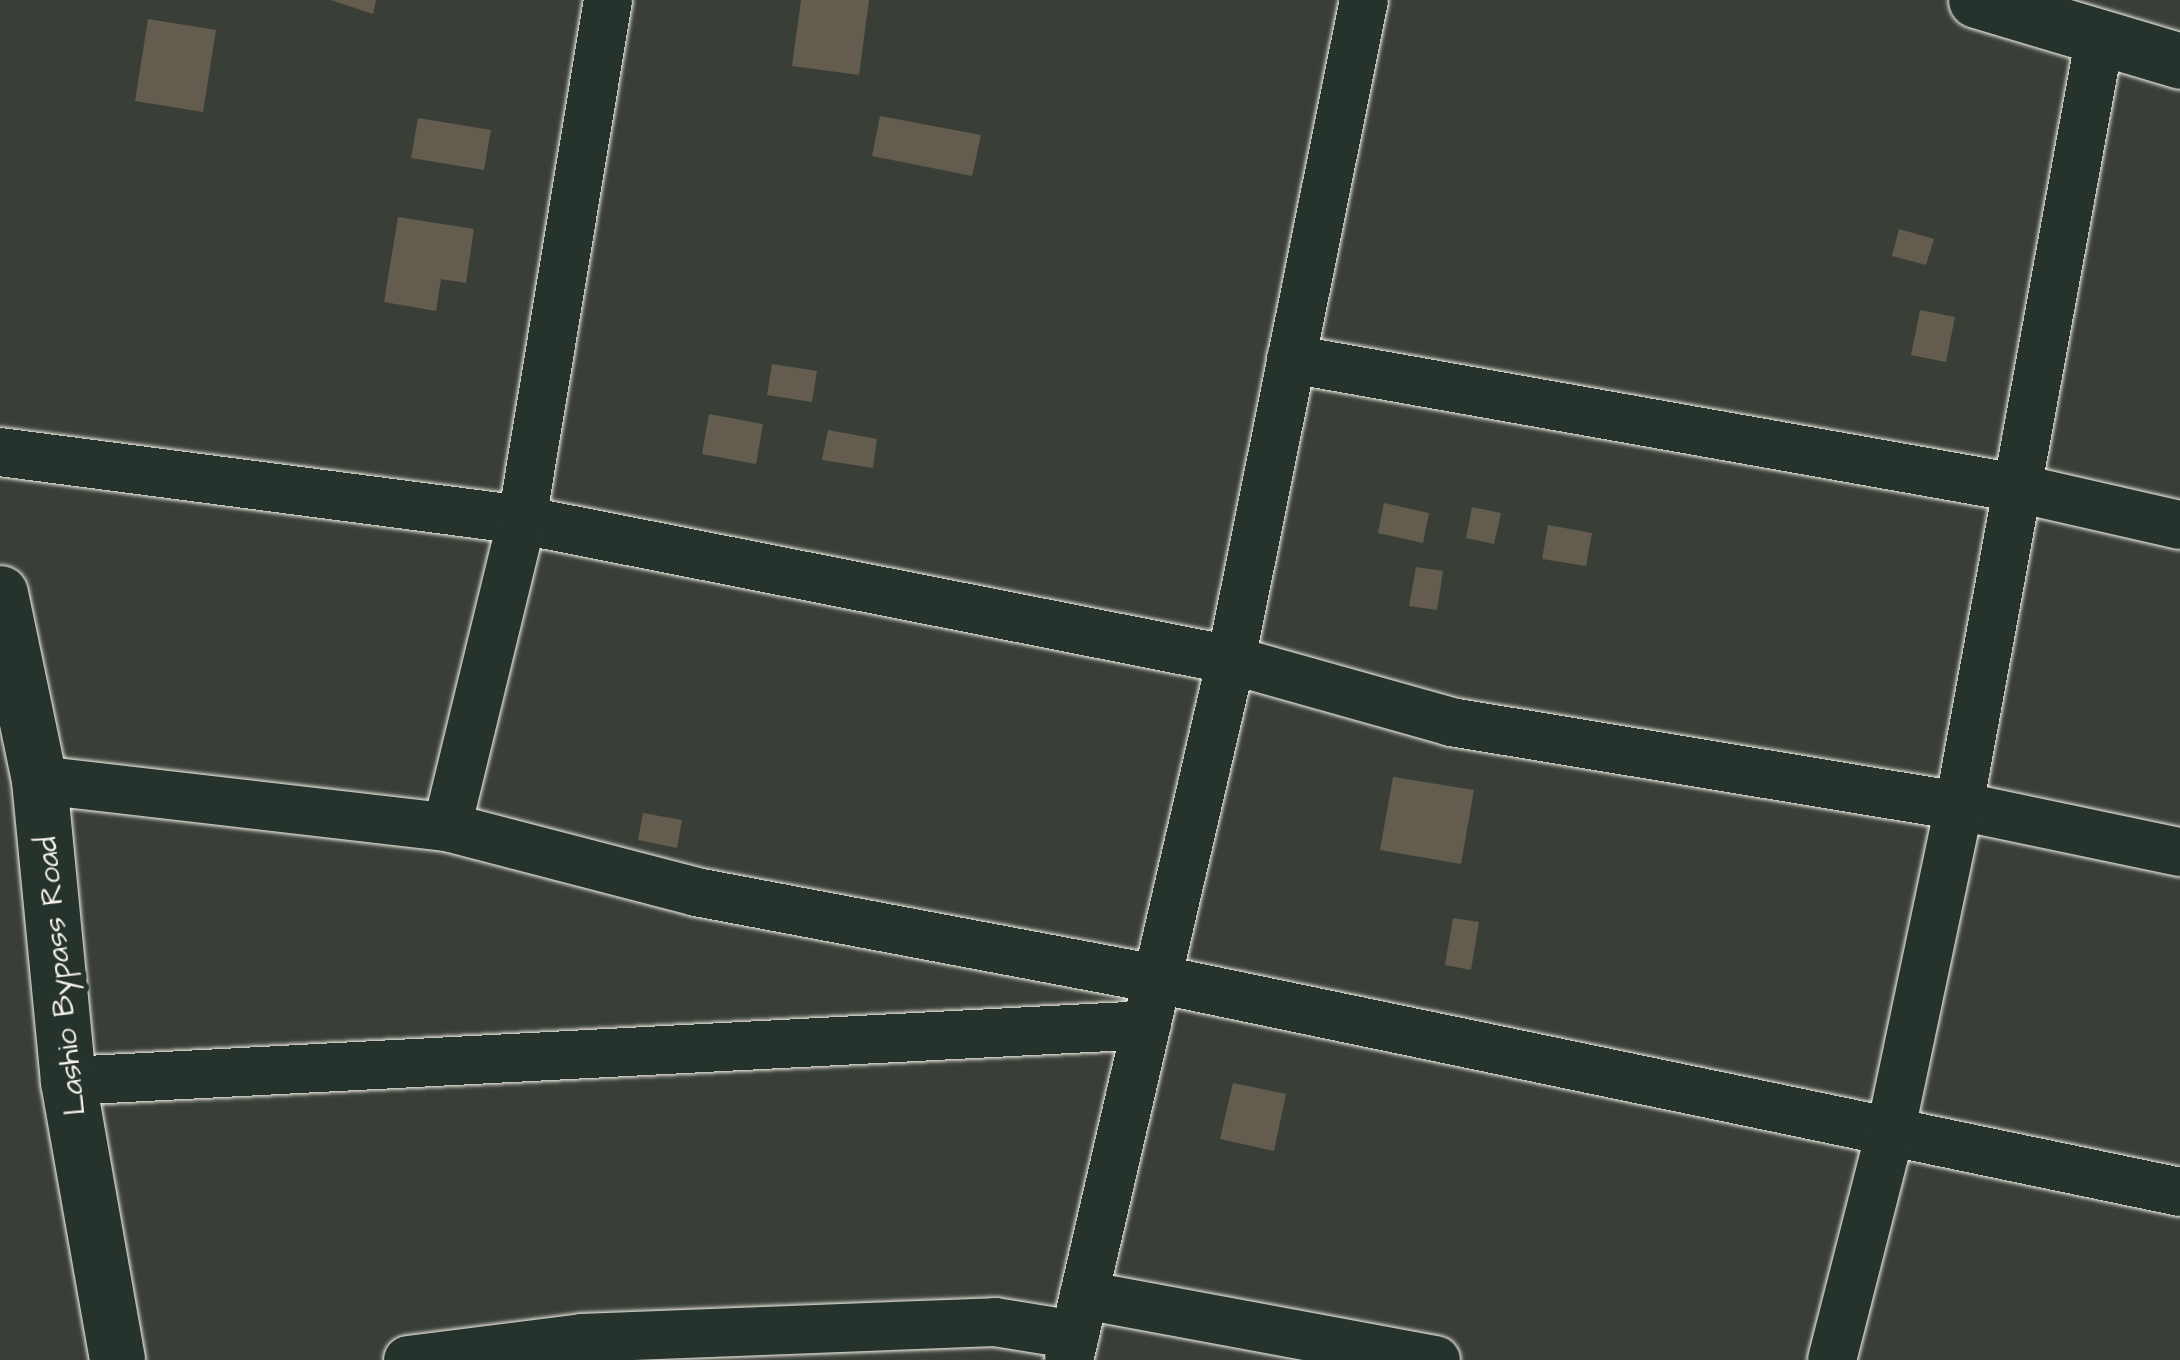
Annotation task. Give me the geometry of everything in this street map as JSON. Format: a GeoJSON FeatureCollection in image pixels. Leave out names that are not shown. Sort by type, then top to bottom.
{"type":"FeatureCollection","features":[{"type":"Feature","properties":{"kind":"main road"},"geometry":{"type":"LineString","coordinates":[[1976,0],[2180,61]]}},
{"type":"Feature","properties":{"kind":"main road","name":"Lashio Bypass Road"},"geometry":{"type":"LineString","coordinates":[[0,593],[39,780],[68,1081],[117,1360]]}},
{"type":"Feature","properties":{"kind":"street"},"geometry":{"type":"LineString","coordinates":[[448,828],[522,520],[608,0]]}},
{"type":"Feature","properties":{"kind":"street"},"geometry":{"type":"LineString","coordinates":[[1076,1330],[1231,660],[1364,0]]}},
{"type":"Feature","properties":{"kind":"street"},"geometry":{"type":"LineString","coordinates":[[1832,1360],[1891,1129],[1959,806],[2100,36]]}},
{"type":"Feature","properties":{"kind":"street"},"geometry":{"type":"LineString","coordinates":[[1291,359],[2017,488],[2180,525]]}},
{"type":"Feature","properties":{"kind":"street"},"geometry":{"type":"LineString","coordinates":[[0,452],[522,520],[1231,660],[1450,722],[1959,806],[2180,852]]}},
{"type":"Feature","properties":{"kind":"street"},"geometry":{"type":"LineString","coordinates":[[39,780],[448,828],[696,892],[1157,978],[2180,1192]]}},
{"type":"Feature","properties":{"kind":"street"},"geometry":{"type":"LineString","coordinates":[[68,1081],[1146,1025]]}},
{"type":"Feature","properties":{"kind":"street"},"geometry":{"type":"LineString","coordinates":[[408,1360],[581,1338],[996,1322],[1436,1360]]}},
{"type":"Feature","properties":{"kind":"building"},"geometry":{"type":"Polygon","coordinates":[[[331,0],[376,0],[373,14],[331,0]]]}},
{"type":"Feature","properties":{"kind":"building"},"geometry":{"type":"Polygon","coordinates":[[[801,0],[869,0],[859,75],[792,66],[801,0]]]}},
{"type":"Feature","properties":{"kind":"building"},"geometry":{"type":"Polygon","coordinates":[[[148,19],[216,30],[203,112],[135,101],[148,19]]]}},
{"type":"Feature","properties":{"kind":"building"},"geometry":{"type":"Polygon","coordinates":[[[880,116],[981,135],[972,176],[872,156],[880,116]]]}},
{"type":"Feature","properties":{"kind":"building"},"geometry":{"type":"Polygon","coordinates":[[[418,118],[491,130],[484,170],[411,158],[418,118]]]}},
{"type":"Feature","properties":{"kind":"building"},"geometry":{"type":"Polygon","coordinates":[[[398,217],[474,229],[466,283],[441,279],[436,311],[384,302],[398,217]]]}},
{"type":"Feature","properties":{"kind":"building"},"geometry":{"type":"Polygon","coordinates":[[[1899,229],[1934,239],[1926,265],[1892,256],[1899,229]]]}},
{"type":"Feature","properties":{"kind":"building"},"geometry":{"type":"Polygon","coordinates":[[[1920,310],[1955,317],[1946,362],[1911,355],[1920,310]]]}},
{"type":"Feature","properties":{"kind":"building"},"geometry":{"type":"Polygon","coordinates":[[[772,364],[817,371],[812,402],[767,395],[772,364]]]}},
{"type":"Feature","properties":{"kind":"building"},"geometry":{"type":"Polygon","coordinates":[[[709,414],[763,424],[756,464],[702,454],[709,414]]]}},
{"type":"Feature","properties":{"kind":"building"},"geometry":{"type":"Polygon","coordinates":[[[828,430],[877,439],[873,468],[822,460],[828,430]]]}},
{"type":"Feature","properties":{"kind":"building"},"geometry":{"type":"Polygon","coordinates":[[[1384,503],[1429,513],[1423,543],[1378,533],[1384,503]]]}},
{"type":"Feature","properties":{"kind":"building"},"geometry":{"type":"Polygon","coordinates":[[[1472,507],[1501,513],[1494,544],[1466,538],[1472,507]]]}},
{"type":"Feature","properties":{"kind":"building"},"geometry":{"type":"Polygon","coordinates":[[[1548,525],[1592,533],[1586,566],[1542,559],[1548,525]]]}},
{"type":"Feature","properties":{"kind":"building"},"geometry":{"type":"Polygon","coordinates":[[[1416,567],[1443,571],[1437,610],[1409,606],[1416,567]]]}},
{"type":"Feature","properties":{"kind":"building"},"geometry":{"type":"Polygon","coordinates":[[[1393,777],[1474,790],[1461,864],[1380,850],[1393,777]]]}},
{"type":"Feature","properties":{"kind":"building"},"geometry":{"type":"Polygon","coordinates":[[[643,813],[682,820],[677,848],[638,840],[643,813]]]}},
{"type":"Feature","properties":{"kind":"building"},"geometry":{"type":"Polygon","coordinates":[[[1453,918],[1479,922],[1471,970],[1445,965],[1453,918]]]}},
{"type":"Feature","properties":{"kind":"building"},"geometry":{"type":"Polygon","coordinates":[[[1233,1083],[1286,1094],[1274,1151],[1220,1139],[1233,1083]]]}}]}
